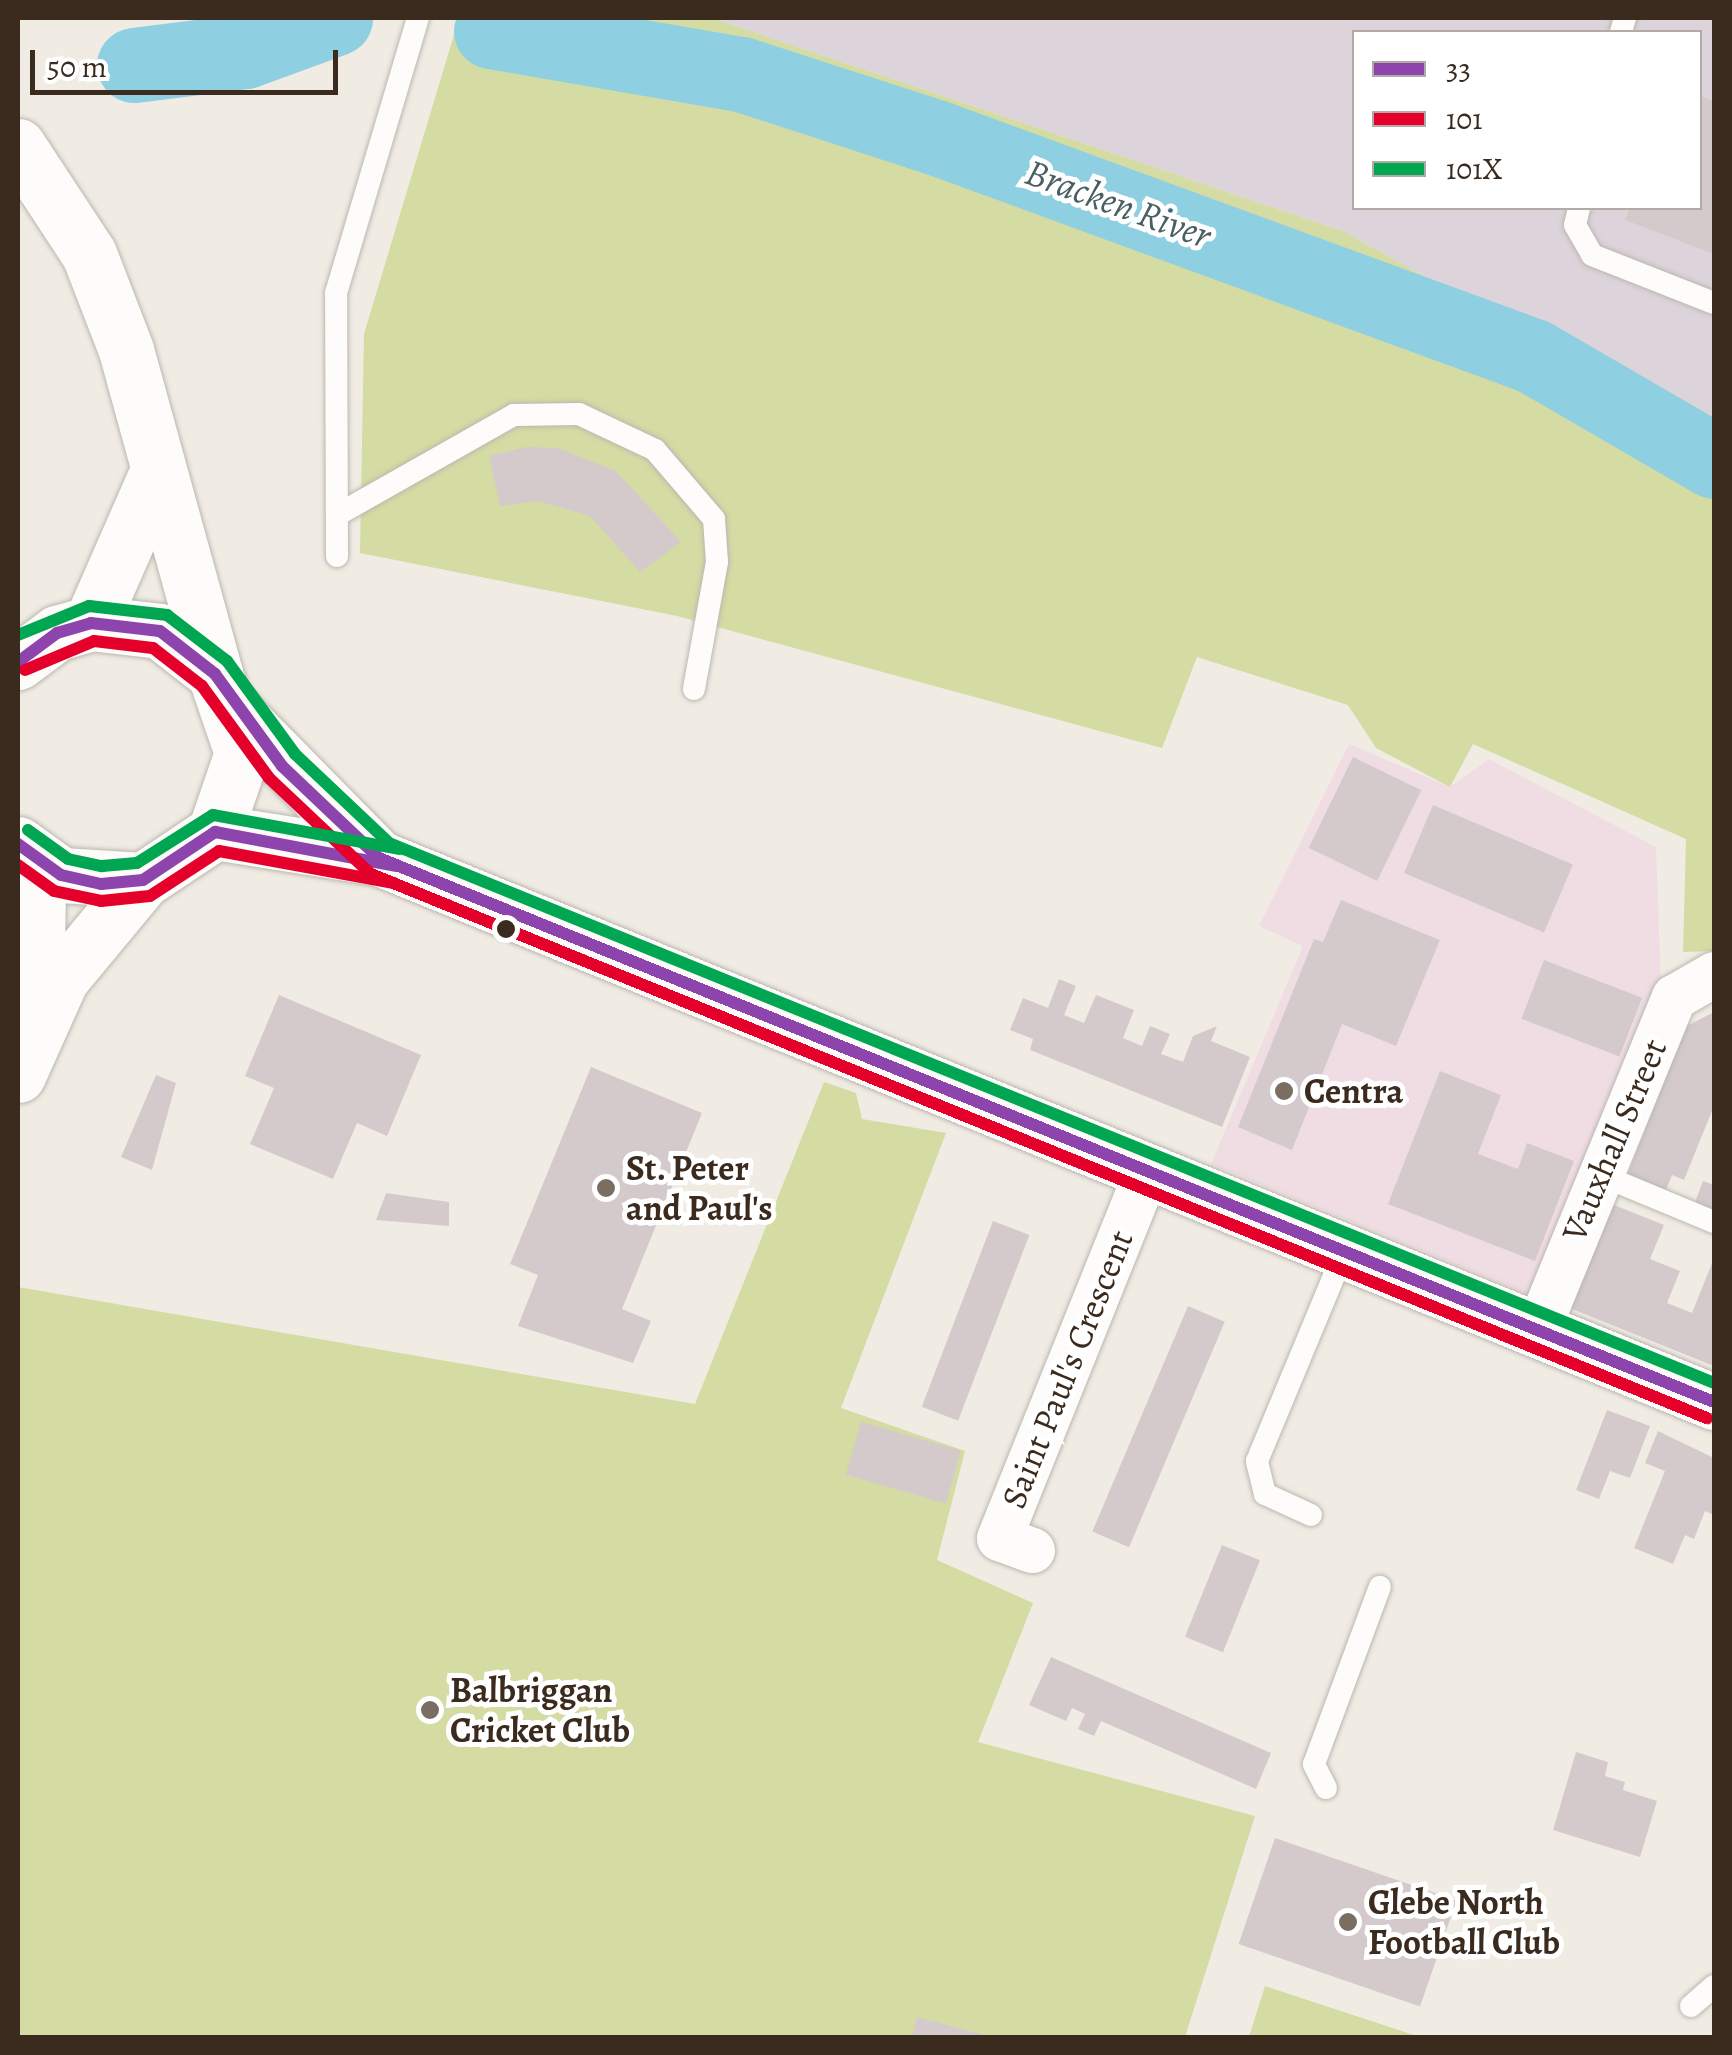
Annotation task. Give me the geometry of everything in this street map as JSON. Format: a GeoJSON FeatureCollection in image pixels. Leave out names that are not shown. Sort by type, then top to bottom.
{"type":"FeatureCollection","features":[{"type":"Feature","properties":{"kind":"main road"},"geometry":{"type":"LineString","coordinates":[[18,146],[90,254],[126,350],[155,477],[225,693],[235,795],[215,832],[143,880],[61,979],[26,1054]]}},
{"type":"Feature","properties":{"kind":"main road"},"geometry":{"type":"LineString","coordinates":[[91,623],[155,477]]}},
{"type":"Feature","properties":{"kind":"main road"},"geometry":{"type":"LineString","coordinates":[[21,656],[91,623],[160,631],[225,693],[379,858]]}},
{"type":"Feature","properties":{"kind":"main road"},"geometry":{"type":"LineString","coordinates":[[215,832],[379,858],[1346,1247],[1714,1402]]}},
{"type":"Feature","properties":{"kind":"main road"},"geometry":{"type":"LineString","coordinates":[[22,849],[88,881],[143,880]]}},
{"type":"Feature","properties":{"kind":"main road"},"geometry":{"type":"LineString","coordinates":[[22,849],[38,886],[26,1054]]}},
{"type":"Feature","properties":{"kind":"street","name":"Vauxhall Street"},"geometry":{"type":"LineString","coordinates":[[1538,1328],[1596,1172],[1674,997],[1714,974]]}},
{"type":"Feature","properties":{"kind":"street","name":"Saint Paul's Crescent"},"geometry":{"type":"LineString","coordinates":[[1032,1550],[999,1538],[1148,1167]]}},
{"type":"Feature","properties":{"kind":"lane"},"geometry":{"type":"LineString","coordinates":[[337,556],[336,294],[418,18]]}},
{"type":"Feature","properties":{"kind":"lane"},"geometry":{"type":"LineString","coordinates":[[1579,210],[1575,226],[1592,254],[1714,303]]}},
{"type":"Feature","properties":{"kind":"lane"},"geometry":{"type":"LineString","coordinates":[[337,515],[514,415],[579,414],[640,443],[714,519],[715,578],[694,689]]}},
{"type":"Feature","properties":{"kind":"lane"},"geometry":{"type":"LineString","coordinates":[[1596,1172],[1714,1222]]}},
{"type":"Feature","properties":{"kind":"lane"},"geometry":{"type":"LineString","coordinates":[[1311,1514],[1265,1494],[1257,1460],[1346,1247]]}},
{"type":"Feature","properties":{"kind":"lane"},"geometry":{"type":"LineString","coordinates":[[1326,1788],[1314,1764],[1380,1587]]}},
{"type":"Feature","properties":{"kind":"lane"},"geometry":{"type":"LineString","coordinates":[[1691,2006],[1714,1986]]}},
{"type":"Feature","properties":{"kind":"shaded area"},"geometry":{"type":"Polygon","coordinates":[[[712,18],[1714,18],[1714,439],[1343,231],[712,18]]]}},
{"type":"Feature","properties":{"kind":"shaded area"},"geometry":{"type":"Polygon","coordinates":[[[1349,744],[1450,787],[1489,759],[1656,847],[1661,983],[1533,1296],[1211,1164],[1303,946],[1259,926],[1349,744]]]}},
{"type":"Feature","properties":{"kind":"green space"},"geometry":{"type":"Polygon","coordinates":[[[459,18],[712,18],[1343,231],[1714,439],[1714,951],[1683,952],[1686,839],[1473,744],[1450,787],[1376,748],[1348,705],[1197,657],[1162,748],[677,616],[360,553],[364,334],[459,18]]]}},
{"type":"Feature","properties":{"kind":"green space"},"geometry":{"type":"Polygon","coordinates":[[[824,1082],[856,1093],[862,1119],[946,1133],[841,1408],[965,1451],[937,1560],[1033,1603],[978,1742],[1255,1816],[1185,2037],[18,2037],[18,1287],[695,1404],[824,1082]]]}},
{"type":"Feature","properties":{"kind":"green space","name":"Glebe North Football Club"},"geometry":{"type":"Polygon","coordinates":[[[1265,1986],[1420,2037],[1249,2037],[1265,1986]]]}},
{"type":"Feature","properties":{"kind":"building"},"geometry":{"type":"Polygon","coordinates":[[[1702,97],[1714,101],[1714,254],[1625,220],[1629,210],[1702,210],[1702,97]]]}},
{"type":"Feature","properties":{"kind":"building"},"geometry":{"type":"Polygon","coordinates":[[[526,447],[557,448],[616,471],[681,542],[640,572],[590,516],[539,501],[500,506],[489,456],[526,447]]]}},
{"type":"Feature","properties":{"kind":"building"},"geometry":{"type":"Polygon","coordinates":[[[1353,757],[1421,790],[1377,881],[1309,848],[1353,757]]]}},
{"type":"Feature","properties":{"kind":"building"},"geometry":{"type":"Polygon","coordinates":[[[1433,805],[1573,864],[1544,933],[1404,873],[1433,805]]]}},
{"type":"Feature","properties":{"kind":"building"},"geometry":{"type":"Polygon","coordinates":[[[1341,900],[1440,940],[1396,1046],[1342,1024],[1292,1150],[1238,1127],[1314,939],[1323,942],[1341,900]]]}},
{"type":"Feature","properties":{"kind":"building"},"geometry":{"type":"Polygon","coordinates":[[[1544,960],[1642,998],[1619,1056],[1521,1019],[1544,960]]]}},
{"type":"Feature","properties":{"kind":"building"},"geometry":{"type":"Polygon","coordinates":[[[1059,979],[1076,986],[1064,1015],[1084,1023],[1096,995],[1134,1010],[1123,1038],[1142,1046],[1150,1026],[1170,1034],[1161,1054],[1183,1062],[1193,1036],[1217,1026],[1211,1041],[1250,1057],[1222,1127],[1030,1050],[1033,1039],[1010,1030],[1023,998],[1048,1008],[1059,979]]]}},
{"type":"Feature","properties":{"kind":"building"},"geometry":{"type":"Polygon","coordinates":[[[279,995],[421,1055],[387,1136],[357,1123],[333,1179],[250,1144],[274,1088],[245,1076],[279,995]]]}},
{"type":"Feature","properties":{"kind":"building"},"geometry":{"type":"Polygon","coordinates":[[[1714,1012],[1714,1106],[1684,1180],[1672,1175],[1666,1190],[1628,1174],[1685,1027],[1714,1012]]]}},
{"type":"Feature","properties":{"kind":"building","name":"St. Peter and Paul's"},"geometry":{"type":"Polygon","coordinates":[[[591,1067],[702,1113],[622,1309],[651,1321],[633,1363],[518,1326],[538,1275],[510,1264],[591,1067]]]}},
{"type":"Feature","properties":{"kind":"building"},"geometry":{"type":"Polygon","coordinates":[[[1440,1071],[1501,1095],[1478,1154],[1518,1169],[1527,1143],[1574,1161],[1535,1261],[1388,1204],[1440,1071]]]}},
{"type":"Feature","properties":{"kind":"building"},"geometry":{"type":"Polygon","coordinates":[[[156,1075],[176,1083],[152,1170],[121,1157],[156,1075]]]}},
{"type":"Feature","properties":{"kind":"building"},"geometry":{"type":"Polygon","coordinates":[[[1703,1181],[1714,1185],[1714,1216],[1693,1208],[1703,1181]]]}},
{"type":"Feature","properties":{"kind":"building"},"geometry":{"type":"Polygon","coordinates":[[[386,1193],[449,1202],[449,1226],[376,1220],[386,1193]]]}},
{"type":"Feature","properties":{"kind":"building"},"geometry":{"type":"Polygon","coordinates":[[[1609,1203],[1664,1225],[1650,1259],[1680,1271],[1667,1303],[1692,1313],[1714,1258],[1714,1366],[1567,1307],[1609,1203]]]}},
{"type":"Feature","properties":{"kind":"building"},"geometry":{"type":"Polygon","coordinates":[[[993,1221],[1029,1235],[958,1421],[922,1407],[993,1221]]]}},
{"type":"Feature","properties":{"kind":"building"},"geometry":{"type":"Polygon","coordinates":[[[1188,1306],[1225,1322],[1129,1547],[1092,1532],[1188,1306]]]}},
{"type":"Feature","properties":{"kind":"building"},"geometry":{"type":"Polygon","coordinates":[[[1607,1410],[1650,1426],[1630,1478],[1610,1471],[1599,1499],[1576,1490],[1607,1410]]]}},
{"type":"Feature","properties":{"kind":"building"},"geometry":{"type":"Polygon","coordinates":[[[861,1422],[961,1451],[946,1504],[846,1475],[861,1422]]]}},
{"type":"Feature","properties":{"kind":"building"},"geometry":{"type":"Polygon","coordinates":[[[1658,1431],[1714,1458],[1714,1515],[1705,1511],[1694,1539],[1685,1535],[1673,1564],[1634,1548],[1665,1471],[1645,1463],[1658,1431]]]}},
{"type":"Feature","properties":{"kind":"building"},"geometry":{"type":"Polygon","coordinates":[[[1222,1545],[1260,1560],[1223,1652],[1185,1637],[1222,1545]]]}},
{"type":"Feature","properties":{"kind":"building"},"geometry":{"type":"Polygon","coordinates":[[[1051,1657],[1271,1753],[1256,1789],[1101,1721],[1094,1736],[1078,1729],[1085,1714],[1072,1708],[1066,1721],[1029,1705],[1051,1657]]]}},
{"type":"Feature","properties":{"kind":"building"},"geometry":{"type":"Polygon","coordinates":[[[1576,1752],[1608,1762],[1605,1776],[1625,1782],[1623,1790],[1657,1801],[1640,1857],[1553,1830],[1576,1752]]]}},
{"type":"Feature","properties":{"kind":"building","name":"Glebe North Football Club"},"geometry":{"type":"Polygon","coordinates":[[[1275,1838],[1457,1901],[1420,2006],[1239,1944],[1275,1838]]]}},
{"type":"Feature","properties":{"kind":"building"},"geometry":{"type":"Polygon","coordinates":[[[917,2017],[988,2036],[988,2038],[912,2038],[917,2017]]]}},
{"type":"Feature","properties":{"kind":"waterway","name":"Bracken River"},"geometry":{"type":"LineString","coordinates":[[134,65],[245,51],[335,18]]}},
{"type":"Feature","properties":{"kind":"waterway","name":"Bracken River"},"geometry":{"type":"LineString","coordinates":[[491,31],[741,74],[938,138],[1533,356],[1714,461]]}},
{"type":"Feature","properties":{"kind":"transit line","name":"101X"},"geometry":{"type":"LineString","coordinates":[[18,635],[89,606],[167,615],[227,661],[295,754],[389,843],[1714,1383]]}},
{"type":"Feature","properties":{"kind":"transit line","name":"33"},"geometry":{"type":"LineString","coordinates":[[18,662],[57,633],[91,623],[160,631],[215,674],[282,766],[379,858],[1714,1402]]}},
{"type":"Feature","properties":{"kind":"transit line","name":"101"},"geometry":{"type":"LineString","coordinates":[[25,670],[94,641],[153,648],[202,686],[269,778],[371,874],[1707,1418]]}},
{"type":"Feature","properties":{"kind":"transit line","name":"101X"},"geometry":{"type":"LineString","coordinates":[[28,830],[68,859],[102,866],[137,863],[213,815],[400,849]]}},
{"type":"Feature","properties":{"kind":"transit line","name":"33"},"geometry":{"type":"LineString","coordinates":[[18,844],[61,875],[101,884],[143,880],[215,832],[397,866]]}},
{"type":"Feature","properties":{"kind":"transit line","name":"101"},"geometry":{"type":"LineString","coordinates":[[18,865],[54,891],[101,901],[150,896],[219,851],[394,883]]}},
{"type":"Feature","properties":{"kind":"place","name":"Centra"},"geometry":{"type":"Point","coordinates":[1284,1091]}},
{"type":"Feature","properties":{"kind":"place","name":"St. Peter and Paul's"},"geometry":{"type":"Point","coordinates":[606,1188]}},
{"type":"Feature","properties":{"kind":"place","name":"Balbriggan Cricket Club"},"geometry":{"type":"Point","coordinates":[430,1710]}},
{"type":"Feature","properties":{"kind":"place","name":"Glebe North Football Club"},"geometry":{"type":"Point","coordinates":[1348,1922]}}]}
